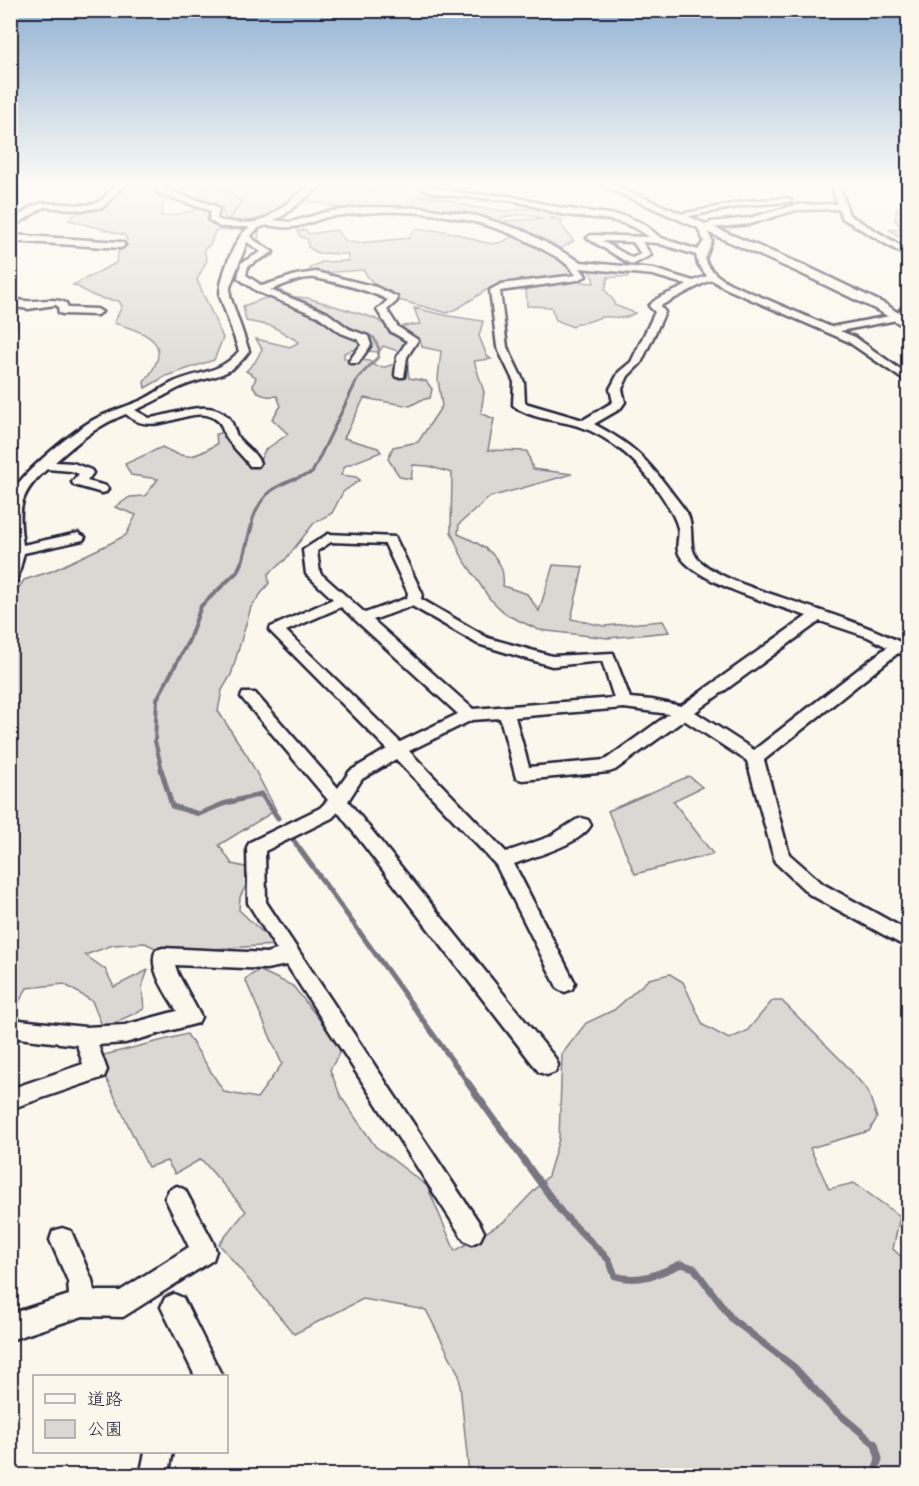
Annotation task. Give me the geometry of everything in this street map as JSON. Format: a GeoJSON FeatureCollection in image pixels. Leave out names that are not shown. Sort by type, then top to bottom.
{"type":"FeatureCollection","features":[{"type":"Feature","properties":{"kind":"main road"},"geometry":{"type":"LineString","coordinates":[[772,255],[883,308],[904,313],[909,325]]}},
{"type":"Feature","properties":{"kind":"street"},"geometry":{"type":"LineString","coordinates":[[10,581],[14,555],[12,516],[15,501],[19,491],[44,465],[86,429],[179,384],[226,368],[240,358],[244,351],[243,344],[225,296],[225,287],[236,255]]}},
{"type":"Feature","properties":{"kind":"street"},"geometry":{"type":"LineString","coordinates":[[266,255],[244,265],[240,271],[241,276],[261,290],[322,314],[345,331],[364,338],[366,345],[354,361]]}},
{"type":"Feature","properties":{"kind":"street"},"geometry":{"type":"LineString","coordinates":[[560,255],[572,262],[590,267],[654,272],[692,284]]}},
{"type":"Feature","properties":{"kind":"street"},"geometry":{"type":"LineString","coordinates":[[621,255],[632,262],[645,255]]}},
{"type":"Feature","properties":{"kind":"street"},"geometry":{"type":"LineString","coordinates":[[701,255],[702,263],[714,277],[728,286],[833,329],[872,352],[909,380]]}},
{"type":"Feature","properties":{"kind":"street"},"geometry":{"type":"LineString","coordinates":[[572,262],[581,276],[501,287],[495,290],[502,347],[519,382],[519,405],[585,424],[617,442],[642,462],[681,515],[686,531],[685,551],[709,574],[747,590],[873,633],[903,649],[755,758]]}},
{"type":"Feature","properties":{"kind":"street"},"geometry":{"type":"LineString","coordinates":[[261,290],[299,277],[316,275],[373,289],[394,299],[382,310],[394,328],[413,340],[402,357],[400,375]]}},
{"type":"Feature","properties":{"kind":"street"},"geometry":{"type":"LineString","coordinates":[[585,424],[616,407],[620,402],[616,389],[622,374],[636,363],[660,312],[654,306],[660,300],[678,294],[700,280],[714,277]]}},
{"type":"Feature","properties":{"kind":"street"},"geometry":{"type":"LineString","coordinates":[[10,328],[11,302],[28,306],[56,302],[63,305],[63,311],[97,312]]}},
{"type":"Feature","properties":{"kind":"street"},"geometry":{"type":"LineString","coordinates":[[833,329],[904,313]]}},
{"type":"Feature","properties":{"kind":"street"},"geometry":{"type":"LineString","coordinates":[[128,410],[140,419],[164,419],[200,411],[220,416],[229,426],[233,439],[249,451],[254,463]]}},
{"type":"Feature","properties":{"kind":"street"},"geometry":{"type":"LineString","coordinates":[[44,465],[73,467],[87,473],[78,482],[102,489]]}},
{"type":"Feature","properties":{"kind":"street"},"geometry":{"type":"LineString","coordinates":[[14,555],[78,537]]}},
{"type":"Feature","properties":{"kind":"street"},"geometry":{"type":"LineString","coordinates":[[413,601],[415,592],[390,540],[328,538],[310,550],[313,574],[469,716]]}},
{"type":"Feature","properties":{"kind":"street"},"geometry":{"type":"LineString","coordinates":[[342,601],[276,630],[398,750],[503,860],[565,983]]}},
{"type":"Feature","properties":{"kind":"street"},"geometry":{"type":"LineString","coordinates":[[363,619],[413,601],[483,641],[526,654],[552,661],[608,656],[624,703]]}},
{"type":"Feature","properties":{"kind":"street"},"geometry":{"type":"LineString","coordinates":[[506,712],[522,774],[609,766],[818,615]]}},
{"type":"Feature","properties":{"kind":"street"},"geometry":{"type":"LineString","coordinates":[[249,697],[339,801],[547,1065]]}},
{"type":"Feature","properties":{"kind":"street"},"geometry":{"type":"LineString","coordinates":[[472,1232],[257,903],[256,846],[326,813],[339,801],[356,775],[398,750],[469,716],[624,703],[652,705],[683,712],[755,758],[781,857],[816,889],[909,940]]}},
{"type":"Feature","properties":{"kind":"street"},"geometry":{"type":"LineString","coordinates":[[503,860],[555,842],[582,825]]}},
{"type":"Feature","properties":{"kind":"street"},"geometry":{"type":"LineString","coordinates":[[10,1028],[85,1036],[125,1034],[191,1017],[168,976],[164,956],[266,961],[292,956]]}},
{"type":"Feature","properties":{"kind":"street"},"geometry":{"type":"LineString","coordinates":[[10,1099],[96,1070],[85,1036]]}},
{"type":"Feature","properties":{"kind":"street"},"geometry":{"type":"LineString","coordinates":[[10,1327],[83,1304],[123,1304],[204,1251],[177,1198]]}},
{"type":"Feature","properties":{"kind":"street"},"geometry":{"type":"LineString","coordinates":[[62,1240],[80,1280],[83,1304]]}},
{"type":"Feature","properties":{"kind":"street"},"geometry":{"type":"LineString","coordinates":[[174,1307],[208,1375]]}},
{"type":"Feature","properties":{"kind":"street"},"geometry":{"type":"LineString","coordinates":[[154,1476],[159,1453]]}},
{"type":"Feature","properties":{"kind":"green space"},"geometry":{"type":"Polygon","coordinates":[[[118,255],[206,255],[207,260],[197,280],[223,338],[214,360],[166,376],[145,388],[144,382],[158,358],[158,350],[154,342],[148,336],[114,323],[122,306],[119,301],[97,297],[73,285],[116,263],[118,255]]]}},
{"type":"Feature","properties":{"kind":"green space"},"geometry":{"type":"Polygon","coordinates":[[[347,255],[561,255],[578,269],[581,282],[594,283],[592,274],[584,265],[631,271],[628,277],[608,277],[605,290],[614,301],[614,305],[635,313],[622,318],[602,317],[578,323],[573,327],[556,320],[551,307],[527,306],[526,288],[508,287],[486,290],[447,313],[395,299],[372,282],[363,270],[308,274],[311,267],[322,262],[349,261],[347,255]]]}},
{"type":"Feature","properties":{"kind":"green space"},"geometry":{"type":"Polygon","coordinates":[[[274,295],[308,298],[374,318],[410,341],[404,353],[383,346],[379,352],[352,350],[344,353],[344,358],[369,361],[376,366],[385,367],[407,360],[409,378],[426,381],[432,389],[430,398],[410,406],[364,398],[344,438],[378,448],[381,452],[345,466],[341,475],[356,477],[360,480],[343,492],[332,513],[314,523],[285,560],[268,574],[269,583],[251,607],[231,675],[222,690],[218,711],[248,757],[276,810],[219,845],[232,864],[245,867],[250,878],[240,897],[239,910],[276,945],[164,952],[145,943],[113,945],[85,955],[105,969],[114,987],[148,970],[142,986],[144,1009],[103,1028],[92,1001],[64,984],[27,988],[11,1016],[10,601],[24,580],[52,571],[126,535],[136,515],[115,507],[130,497],[145,496],[158,479],[131,475],[125,464],[162,447],[184,456],[196,455],[217,444],[216,434],[227,431],[234,440],[260,460],[265,450],[288,434],[272,419],[281,406],[277,396],[260,394],[253,386],[256,377],[246,371],[255,362],[262,349],[256,339],[290,347],[299,342],[272,326],[246,321],[243,306],[274,295]]]}},
{"type":"Feature","properties":{"kind":"green space"},"geometry":{"type":"Polygon","coordinates":[[[414,308],[483,321],[479,336],[487,356],[491,359],[474,361],[484,392],[481,413],[494,419],[488,450],[527,451],[533,469],[572,474],[490,497],[459,524],[458,534],[476,542],[491,553],[501,567],[503,586],[527,594],[539,611],[553,565],[583,567],[571,619],[604,626],[663,621],[669,632],[608,638],[539,630],[507,615],[489,598],[462,557],[451,532],[452,473],[428,466],[413,465],[411,479],[400,477],[388,459],[393,447],[418,442],[442,406],[438,379],[441,351],[422,347],[421,342],[409,336],[402,326],[420,324],[414,308]]]}},
{"type":"Feature","properties":{"kind":"green space"},"geometry":{"type":"Polygon","coordinates":[[[689,776],[702,787],[673,801],[713,854],[635,874],[608,811],[689,776]]]}},
{"type":"Feature","properties":{"kind":"green space"},"geometry":{"type":"Polygon","coordinates":[[[259,970],[293,986],[342,1048],[330,1070],[341,1097],[375,1146],[427,1186],[455,1251],[505,1221],[548,1176],[559,1139],[562,1054],[586,1023],[614,1010],[649,979],[670,974],[683,982],[703,1025],[729,1039],[747,1031],[772,1001],[782,1001],[844,1063],[868,1091],[877,1118],[869,1131],[810,1148],[829,1189],[854,1183],[900,1216],[893,1249],[908,1263],[908,1475],[469,1475],[459,1375],[426,1310],[363,1299],[294,1334],[219,1244],[246,1211],[201,1159],[175,1174],[167,1161],[148,1167],[96,1057],[187,1034],[224,1092],[257,1098],[282,1064],[245,979],[259,970]]]}},
{"type":"Feature","properties":{"kind":"waterway"},"geometry":{"type":"LineString","coordinates":[[273,255],[253,264],[245,271],[248,277],[324,310],[345,325],[367,335]]}},
{"type":"Feature","properties":{"kind":"waterway"},"geometry":{"type":"LineString","coordinates":[[251,526],[266,496],[281,485],[312,473],[358,378],[378,357],[379,349],[374,338],[364,334]]}},
{"type":"Feature","properties":{"kind":"waterway"},"geometry":{"type":"LineString","coordinates":[[162,770],[155,741],[157,699],[189,640],[201,606],[237,572],[243,559],[252,524]]}},
{"type":"Feature","properties":{"kind":"waterway"},"geometry":{"type":"LineString","coordinates":[[161,769],[172,806],[199,814],[223,804],[261,794],[278,818]]}},
{"type":"Feature","properties":{"kind":"waterway"},"geometry":{"type":"LineString","coordinates":[[294,841],[469,1084]]}},
{"type":"Feature","properties":{"kind":"waterway"},"geometry":{"type":"LineString","coordinates":[[468,1083],[562,1213],[609,1260],[615,1276],[641,1278],[681,1264],[694,1268],[732,1319],[794,1367],[831,1407],[875,1444],[879,1459],[876,1469],[877,1476]]}}]}
